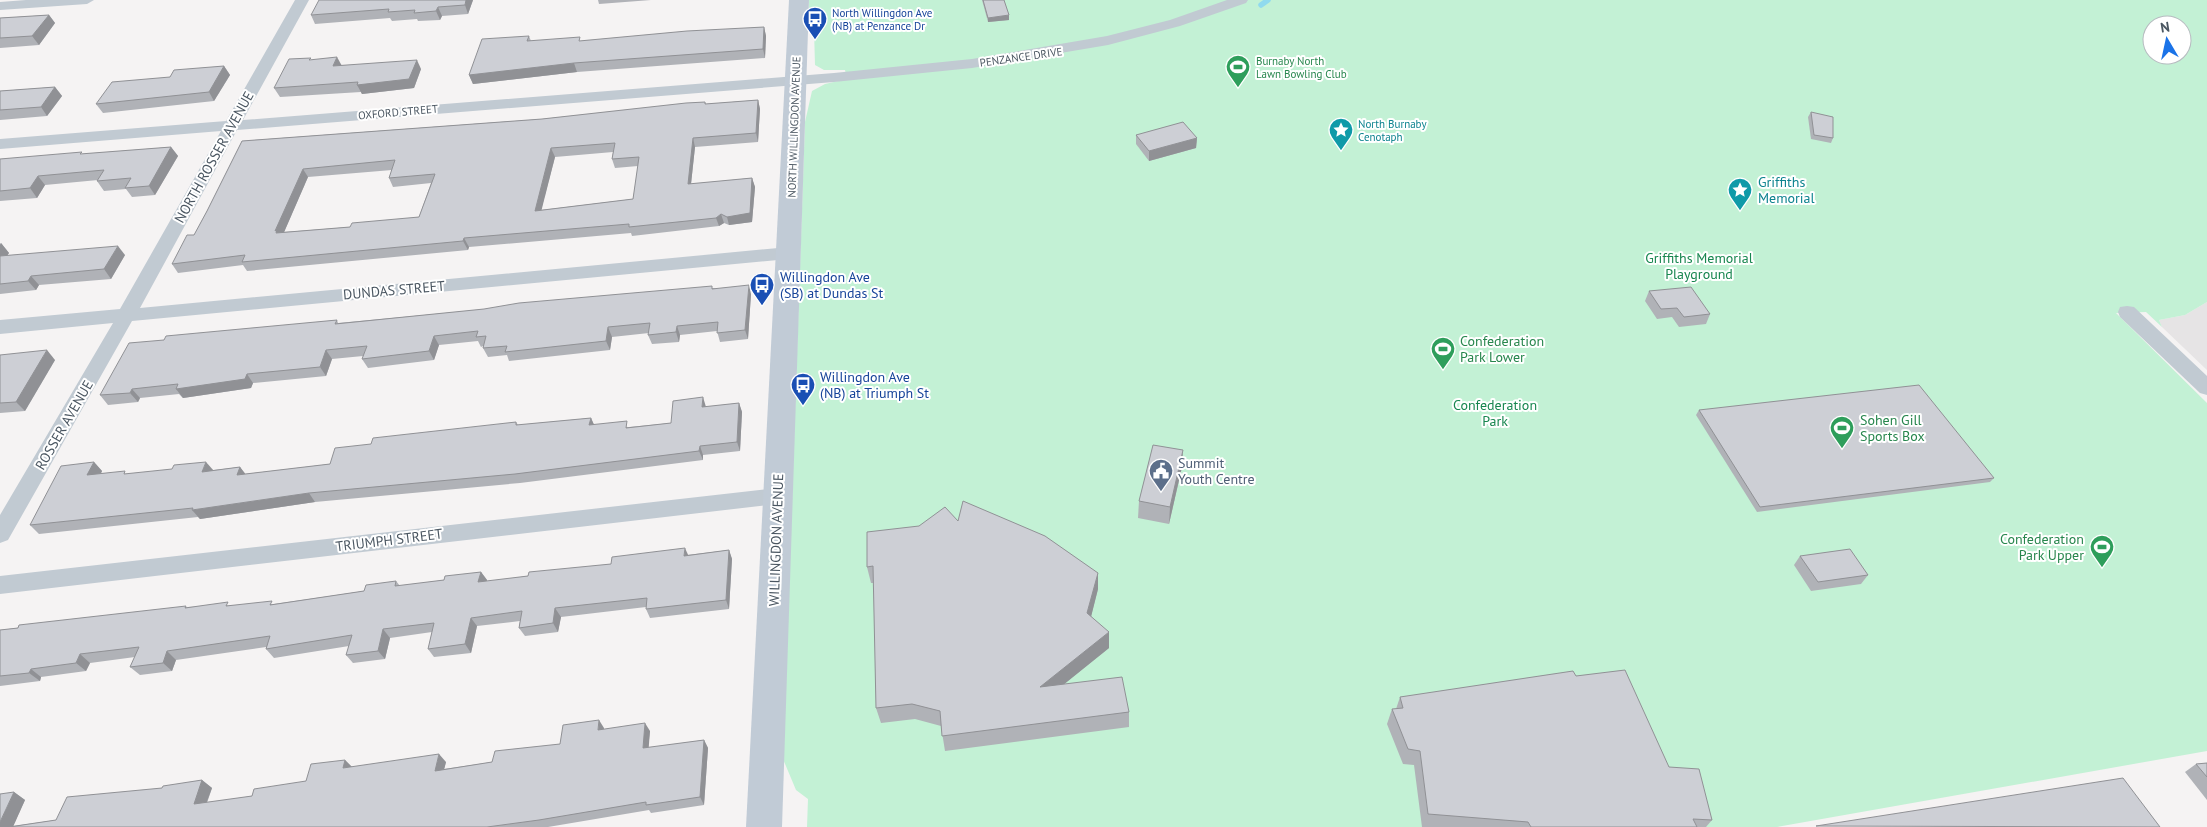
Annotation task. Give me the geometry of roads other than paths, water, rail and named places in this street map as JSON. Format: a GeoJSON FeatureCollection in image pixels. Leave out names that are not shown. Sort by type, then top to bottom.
{"type":"FeatureCollection","features":[{"type":"Feature","properties":{"kind":"street"},"geometry":{"type":"LineString","coordinates":[[0,6],[87,0]]}},
{"type":"Feature","properties":{"kind":"street","name":"NORTH ROSSER AVENUE"},"geometry":{"type":"LineString","coordinates":[[126,316],[230,126],[302,0]]}},
{"type":"Feature","properties":{"kind":"street","name":"NORTH WILLINGDON AVENUE"},"geometry":{"type":"LineString","coordinates":[[789,253],[799,0]]}},
{"type":"Feature","properties":{"kind":"street","name":"PENZANCE DRIVE"},"geometry":{"type":"LineString","coordinates":[[796,80],[956,65],[1065,51],[1152,30],[1241,0]]}},
{"type":"Feature","properties":{"kind":"street","name":"OXFORD STREET"},"geometry":{"type":"LineString","coordinates":[[0,144],[796,80]]}},
{"type":"Feature","properties":{"kind":"street","name":"DUNDAS STREET"},"geometry":{"type":"LineString","coordinates":[[0,327],[789,253]]}},
{"type":"Feature","properties":{"kind":"street","name":"WILLINGDON AVENUE"},"geometry":{"type":"LineString","coordinates":[[764,827],[789,253]]}},
{"type":"Feature","properties":{"kind":"street"},"geometry":{"type":"LineString","coordinates":[[2128,312],[2207,388]]}},
{"type":"Feature","properties":{"kind":"street","name":"ROSSER AVENUE"},"geometry":{"type":"LineString","coordinates":[[0,534],[57,439],[126,316]]}},
{"type":"Feature","properties":{"kind":"street","name":"TRIUMPH STREET"},"geometry":{"type":"LineString","coordinates":[[0,585],[777,496]]}},
{"type":"Feature","properties":{"kind":"waterway"},"geometry":{"type":"LineString","coordinates":[[1261,5],[1268,0]]}},
{"type":"Feature","properties":{"kind":"place","name":"North Willingdon Ave (NB) at Penzance Dr"},"geometry":{"type":"Point","coordinates":[815,40]}},
{"type":"Feature","properties":{"kind":"place","name":"Burnaby North Lawn Bowling Club"},"geometry":{"type":"Point","coordinates":[1238,88]}},
{"type":"Feature","properties":{"kind":"place","name":"North Burnaby Cenotaph"},"geometry":{"type":"Point","coordinates":[1341,151]}},
{"type":"Feature","properties":{"kind":"place","name":"Griffiths Memorial"},"geometry":{"type":"Point","coordinates":[1740,211]}},
{"type":"Feature","properties":{"kind":"place","name":"Willingdon Ave (SB) at Dundas St"},"geometry":{"type":"Point","coordinates":[762,306]}},
{"type":"Feature","properties":{"kind":"place","name":"Confederation Park Lower"},"geometry":{"type":"Point","coordinates":[1443,370]}},
{"type":"Feature","properties":{"kind":"place","name":"Willingdon Ave (NB) at Triumph St"},"geometry":{"type":"Point","coordinates":[803,406]}},
{"type":"Feature","properties":{"kind":"place","name":"Sohen Gill Sports Box"},"geometry":{"type":"Point","coordinates":[1842,449]}},
{"type":"Feature","properties":{"kind":"place","name":"Summit Youth Centre"},"geometry":{"type":"Point","coordinates":[1161,492]}},
{"type":"Feature","properties":{"kind":"place","name":"Confederation Park Upper"},"geometry":{"type":"Point","coordinates":[2102,568]}},
{"type":"Feature","properties":{"kind":"park label","name":"Griffiths Memorial Playground"},"geometry":{"type":"Point","coordinates":[1699,266]}},
{"type":"Feature","properties":{"kind":"park label","name":"Confederation Park"},"geometry":{"type":"Point","coordinates":[1495,414]}}]}
